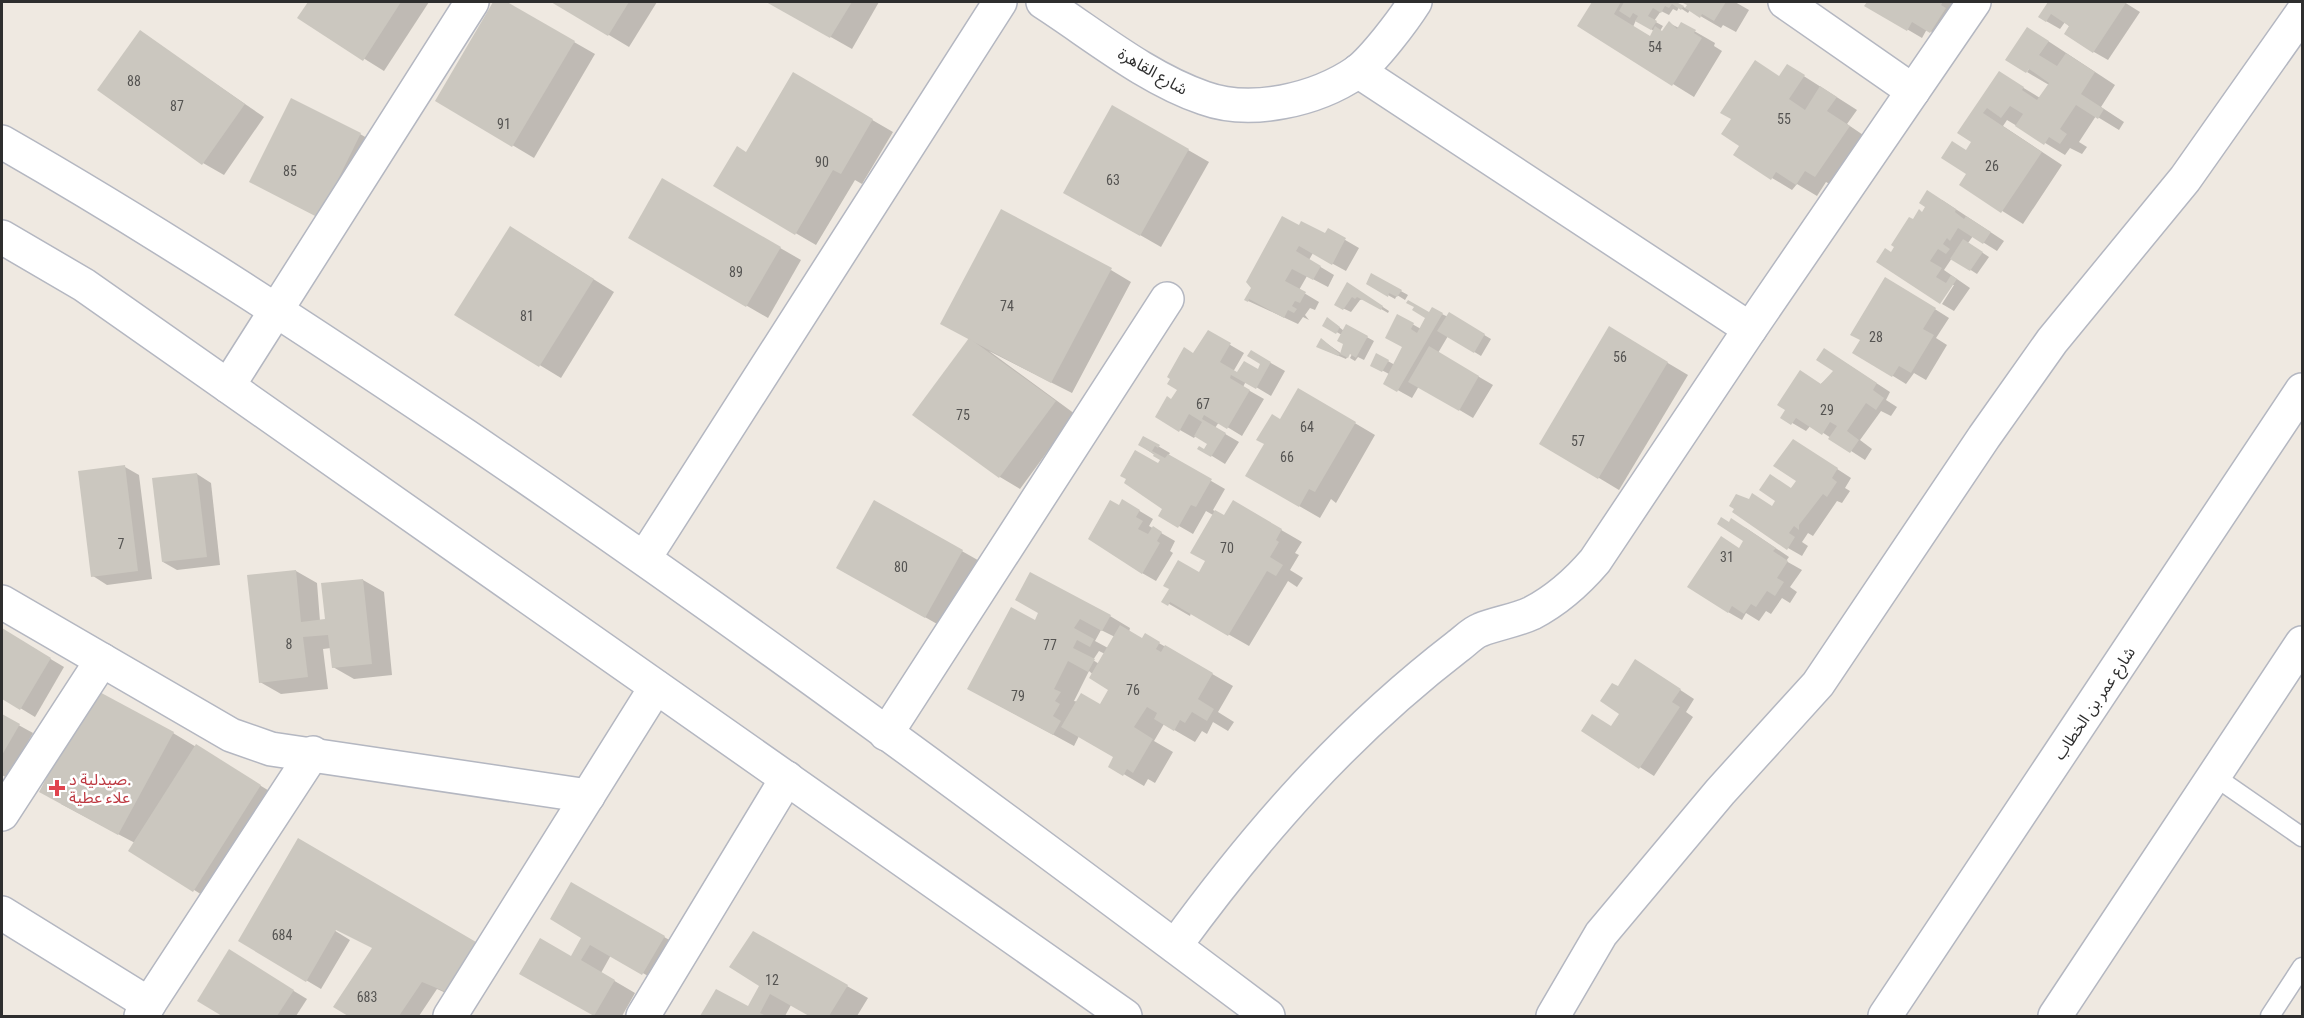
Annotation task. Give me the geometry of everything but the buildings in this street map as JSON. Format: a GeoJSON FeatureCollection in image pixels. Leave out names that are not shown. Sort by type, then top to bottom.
{"type":"FeatureCollection","features":[{"type":"Feature","properties":{"kind":"street"},"geometry":{"type":"LineString","coordinates":[[228,386],[472,2]]}},
{"type":"Feature","properties":{"kind":"street"},"geometry":{"type":"LineString","coordinates":[[645,558],[1000,2]]}},
{"type":"Feature","properties":{"kind":"street","name":"شارع القاهرة"},"geometry":{"type":"LineString","coordinates":[[1043,2],[1156,76],[1205,99],[1258,106],[1310,96],[1358,71],[1405,18],[1415,2]]}},
{"type":"Feature","properties":{"kind":"street"},"geometry":{"type":"LineString","coordinates":[[1785,2],[1913,90]]}},
{"type":"Feature","properties":{"kind":"street"},"geometry":{"type":"LineString","coordinates":[[1175,946],[1226,877],[1280,811],[1340,748],[1395,697],[1478,630],[1505,624],[1532,613],[1556,598],[1583,575],[1611,540],[1750,329],[1974,2]]}},
{"type":"Feature","properties":{"kind":"street"},"geometry":{"type":"LineString","coordinates":[[1553,1017],[1601,934],[1720,792],[1818,684],[1984,437],[2052,341],[2185,179],[2302,13]]}},
{"type":"Feature","properties":{"kind":"street"},"geometry":{"type":"LineString","coordinates":[[1358,71],[1750,329]]}},
{"type":"Feature","properties":{"kind":"street"},"geometry":{"type":"LineString","coordinates":[[2,142],[277,309],[645,558],[1175,946],[1268,1017]]}},
{"type":"Feature","properties":{"kind":"street"},"geometry":{"type":"LineString","coordinates":[[2,237],[84,285],[1125,1017]]}},
{"type":"Feature","properties":{"kind":"street"},"geometry":{"type":"LineString","coordinates":[[886,734],[1167,299]]}},
{"type":"Feature","properties":{"kind":"street","name":"شارع عمر بن الخطاب"},"geometry":{"type":"LineString","coordinates":[[1885,1017],[2302,390]]}},
{"type":"Feature","properties":{"kind":"street"},"geometry":{"type":"LineString","coordinates":[[2,602],[231,735],[271,749],[313,753],[588,796]]}},
{"type":"Feature","properties":{"kind":"street"},"geometry":{"type":"LineString","coordinates":[[2055,1017],[2302,643]]}},
{"type":"Feature","properties":{"kind":"street"},"geometry":{"type":"LineString","coordinates":[[2,814],[102,660]]}},
{"type":"Feature","properties":{"kind":"street"},"geometry":{"type":"LineString","coordinates":[[450,1017],[656,687]]}},
{"type":"Feature","properties":{"kind":"street"},"geometry":{"type":"LineString","coordinates":[[2,913],[145,1010],[313,753]]}},
{"type":"Feature","properties":{"kind":"street"},"geometry":{"type":"LineString","coordinates":[[643,1017],[787,778]]}},
{"type":"Feature","properties":{"kind":"lane"},"geometry":{"type":"LineString","coordinates":[[2214,776],[2302,837]]}},
{"type":"Feature","properties":{"kind":"lane"},"geometry":{"type":"LineString","coordinates":[[2270,1017],[2302,967]]}},
{"type":"Feature","properties":{"kind":"place","name":"صيدلية د. علاء عطية"},"geometry":{"type":"Point","coordinates":[57,788]}}]}
